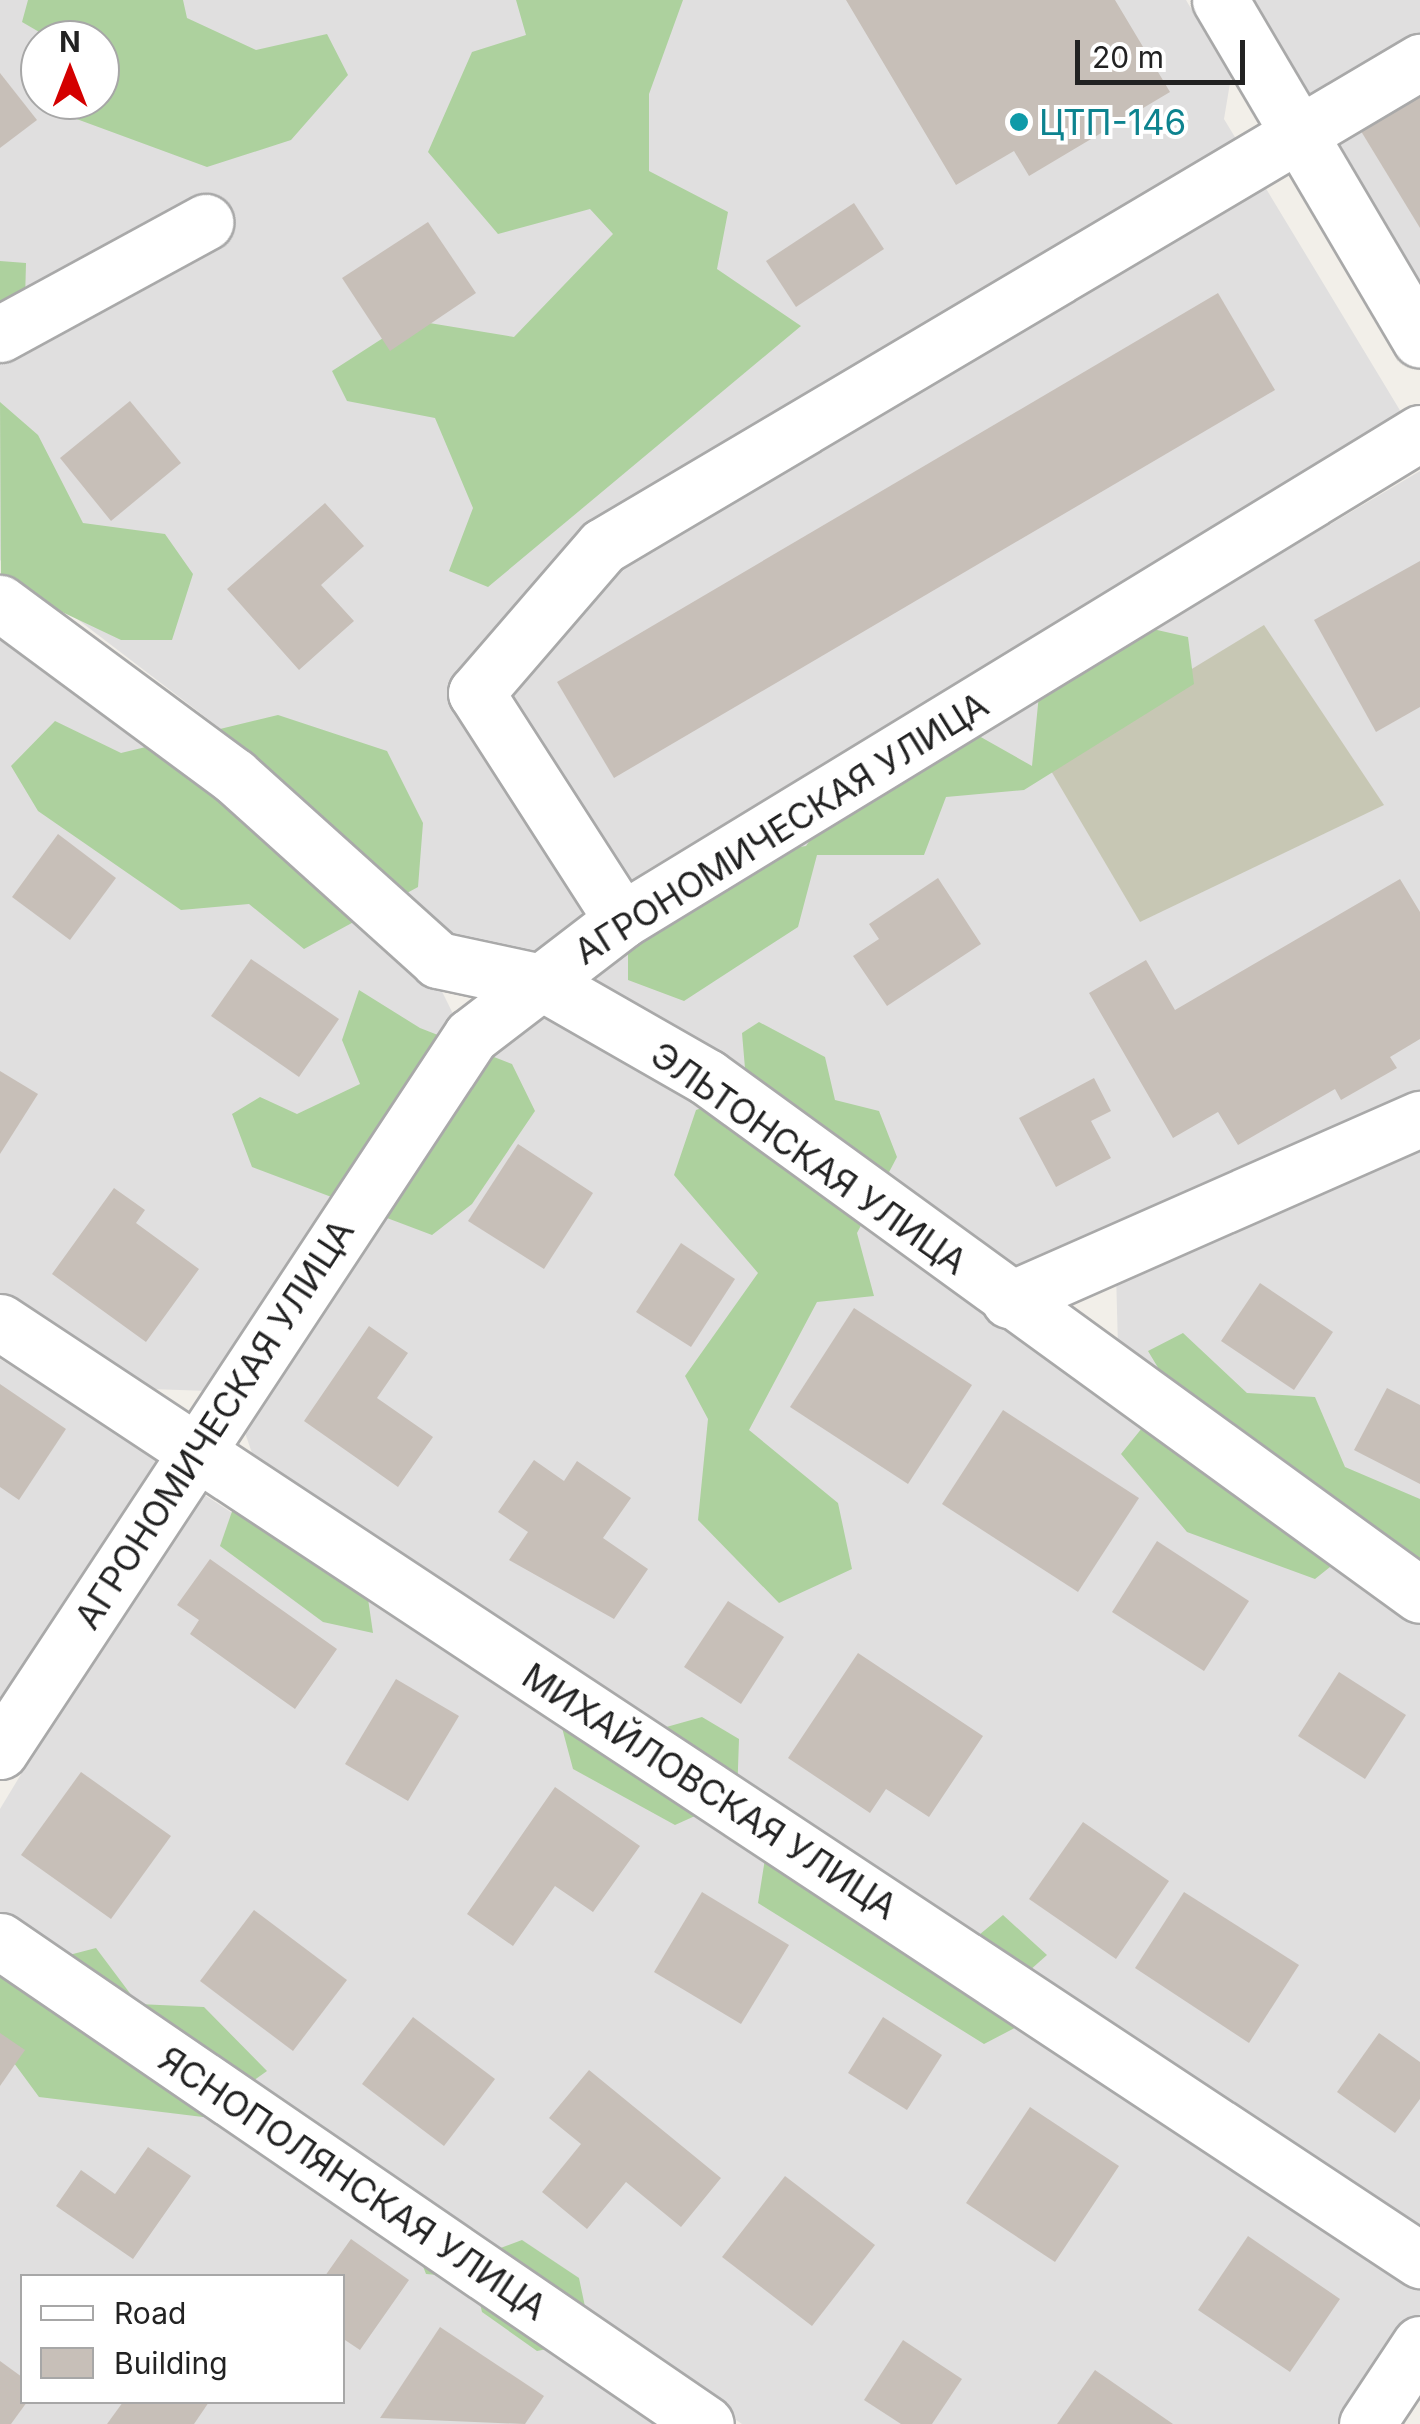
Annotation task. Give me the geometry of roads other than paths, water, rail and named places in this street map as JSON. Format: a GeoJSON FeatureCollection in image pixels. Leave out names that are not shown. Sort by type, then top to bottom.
{"type":"FeatureCollection","features":[{"type":"Feature","properties":{"kind":"street"},"geometry":{"type":"LineString","coordinates":[[1220,0],[1420,340]]}},
{"type":"Feature","properties":{"kind":"street"},"geometry":{"type":"LineString","coordinates":[[622,920],[476,693],[603,546],[1420,62]]}},
{"type":"Feature","properties":{"kind":"street"},"geometry":{"type":"LineString","coordinates":[[0,334],[205,222]]}},
{"type":"Feature","properties":{"kind":"street","name":"АГРОНОМИЧЕСКАЯ УЛИЦА"},"geometry":{"type":"LineString","coordinates":[[0,1751],[197,1444],[471,1036],[622,920],[1420,434]]}},
{"type":"Feature","properties":{"kind":"street","name":"ЭЛЬТОНСКАЯ УЛИЦА"},"geometry":{"type":"LineString","coordinates":[[0,603],[234,776],[438,960],[540,982],[707,1076],[1420,1595]]}},
{"type":"Feature","properties":{"kind":"street"},"geometry":{"type":"LineString","coordinates":[[1010,1300],[1420,1119]]}},
{"type":"Feature","properties":{"kind":"street","name":"МИХАЙЛОВСКАЯ УЛИЦА"},"geometry":{"type":"LineString","coordinates":[[0,1322],[197,1444],[1420,2260]]}},
{"type":"Feature","properties":{"kind":"street","name":"ЯСНОПОЛЯНСКАЯ УЛИЦА"},"geometry":{"type":"LineString","coordinates":[[0,1941],[706,2424]]}},
{"type":"Feature","properties":{"kind":"street"},"geometry":{"type":"LineString","coordinates":[[1367,2424],[1420,2344]]}},
{"type":"Feature","properties":{"kind":"place","name":"ЦТП-146"},"geometry":{"type":"Point","coordinates":[1019,122]}}]}
